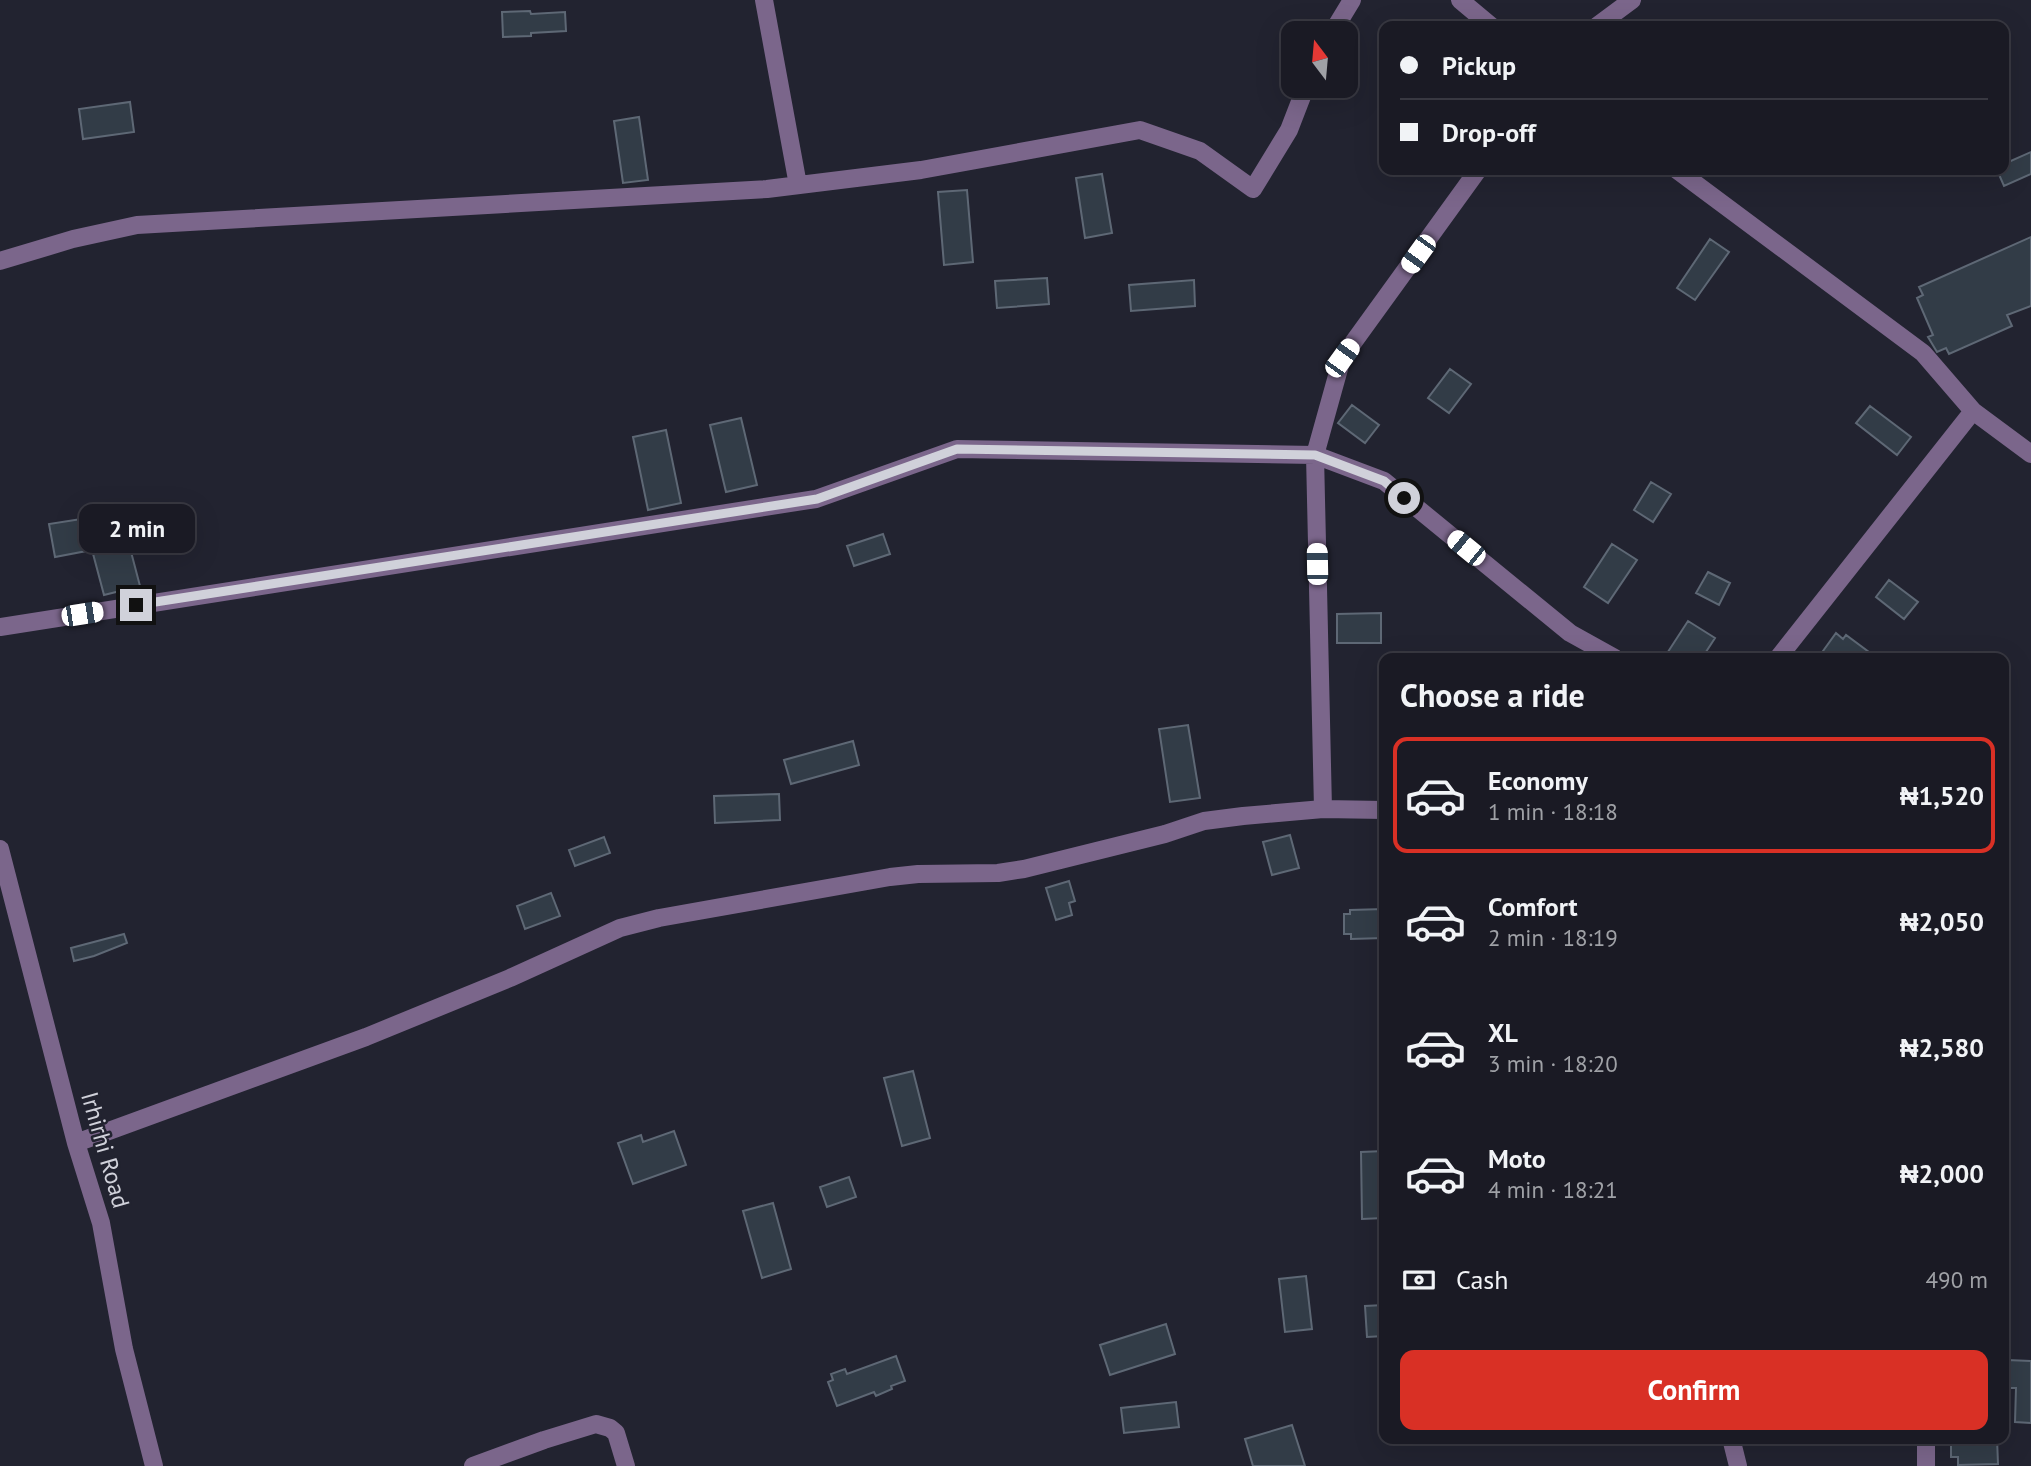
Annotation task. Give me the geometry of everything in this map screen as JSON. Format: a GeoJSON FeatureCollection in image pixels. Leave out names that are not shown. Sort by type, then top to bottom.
{"type":"FeatureCollection","features":[{"type":"Feature","properties":{"kind":"street"},"geometry":{"type":"LineString","coordinates":[[764,0],[797,185]]}},
{"type":"Feature","properties":{"kind":"street"},"geometry":{"type":"LineString","coordinates":[[1339,21],[1352,0]]}},
{"type":"Feature","properties":{"kind":"street"},"geometry":{"type":"LineString","coordinates":[[1460,0],[1485,21]]}},
{"type":"Feature","properties":{"kind":"street"},"geometry":{"type":"LineString","coordinates":[[1604,21],[1632,0]]}},
{"type":"Feature","properties":{"kind":"street"},"geometry":{"type":"LineString","coordinates":[[0,261],[73,239],[137,225],[767,189],[921,170],[1140,130],[1200,151],[1253,189],[1289,130],[1301,98]]}},
{"type":"Feature","properties":{"kind":"street"},"geometry":{"type":"LineString","coordinates":[[1323,809],[1315,455],[1342,358],[1474,175]]}},
{"type":"Feature","properties":{"kind":"street"},"geometry":{"type":"LineString","coordinates":[[1684,175],[1923,353],[1973,411],[2031,454]]}},
{"type":"Feature","properties":{"kind":"street"},"geometry":{"type":"LineString","coordinates":[[1782,653],[1973,411]]}},
{"type":"Feature","properties":{"kind":"street"},"geometry":{"type":"LineString","coordinates":[[0,627],[817,499],[957,449],[1315,455],[1384,481],[1570,633],[1606,653]]}},
{"type":"Feature","properties":{"kind":"street"},"geometry":{"type":"LineString","coordinates":[[76,1143],[366,1037],[510,978],[620,928],[659,918],[890,877],[998,873],[1024,869],[1165,834],[1204,821],[1323,809],[1379,810]]}},
{"type":"Feature","properties":{"kind":"street","name":"Irhirhi Road"},"geometry":{"type":"LineString","coordinates":[[0,849],[76,1143],[101,1223],[124,1349],[155,1466]]}},
{"type":"Feature","properties":{"kind":"street"},"geometry":{"type":"LineString","coordinates":[[473,1466],[596,1424],[616,1433],[626,1466]]}},
{"type":"Feature","properties":{"kind":"street"},"geometry":{"type":"LineString","coordinates":[[1732,1444],[1738,1466]]}},
{"type":"Feature","properties":{"kind":"street"},"geometry":{"type":"LineString","coordinates":[[1926,1444],[1926,1466]]}},
{"type":"Feature","properties":{"kind":"building"},"geometry":{"type":"Polygon","coordinates":[[[530,11],[531,14],[565,12],[566,31],[503,37],[502,12],[530,11]]]}},
{"type":"Feature","properties":{"kind":"building"},"geometry":{"type":"Polygon","coordinates":[[[130,102],[134,132],[83,139],[79,109],[130,102]]]}},
{"type":"Feature","properties":{"kind":"building"},"geometry":{"type":"Polygon","coordinates":[[[639,117],[648,180],[623,183],[614,121],[639,117]]]}},
{"type":"Feature","properties":{"kind":"building"},"geometry":{"type":"Polygon","coordinates":[[[2031,152],[2031,174],[2004,186],[1999,175],[2009,175],[2009,162],[2031,152]]]}},
{"type":"Feature","properties":{"kind":"building"},"geometry":{"type":"Polygon","coordinates":[[[1102,174],[1112,233],[1085,238],[1076,178],[1102,174]]]}},
{"type":"Feature","properties":{"kind":"building"},"geometry":{"type":"Polygon","coordinates":[[[967,190],[973,262],[944,265],[938,192],[967,190]]]}},
{"type":"Feature","properties":{"kind":"building"},"geometry":{"type":"Polygon","coordinates":[[[2031,237],[2031,306],[2007,315],[2012,326],[1949,354],[1946,348],[1937,352],[1928,337],[1933,335],[1917,298],[1923,295],[1919,287],[2031,237]]]}},
{"type":"Feature","properties":{"kind":"building"},"geometry":{"type":"Polygon","coordinates":[[[1710,239],[1729,252],[1695,300],[1677,288],[1710,239]]]}},
{"type":"Feature","properties":{"kind":"building"},"geometry":{"type":"Polygon","coordinates":[[[1047,278],[1049,304],[997,308],[995,281],[1047,278]]]}},
{"type":"Feature","properties":{"kind":"building"},"geometry":{"type":"Polygon","coordinates":[[[1194,280],[1195,306],[1131,311],[1129,285],[1194,280]]]}},
{"type":"Feature","properties":{"kind":"building"},"geometry":{"type":"Polygon","coordinates":[[[1450,369],[1471,384],[1449,413],[1428,398],[1450,369]]]}},
{"type":"Feature","properties":{"kind":"building"},"geometry":{"type":"Polygon","coordinates":[[[1352,405],[1379,425],[1365,443],[1338,423],[1352,405]]]}},
{"type":"Feature","properties":{"kind":"building"},"geometry":{"type":"Polygon","coordinates":[[[1870,406],[1911,437],[1897,455],[1856,423],[1870,406]]]}},
{"type":"Feature","properties":{"kind":"building"},"geometry":{"type":"Polygon","coordinates":[[[741,418],[757,485],[726,492],[710,425],[741,418]]]}},
{"type":"Feature","properties":{"kind":"building"},"geometry":{"type":"Polygon","coordinates":[[[666,430],[681,503],[648,510],[633,437],[666,430]]]}},
{"type":"Feature","properties":{"kind":"building"},"geometry":{"type":"Polygon","coordinates":[[[1651,482],[1671,494],[1653,522],[1634,510],[1651,482]]]}},
{"type":"Feature","properties":{"kind":"building"},"geometry":{"type":"Polygon","coordinates":[[[120,513],[126,549],[130,548],[140,586],[104,595],[92,550],[55,557],[49,524],[120,513]]]}},
{"type":"Feature","properties":{"kind":"building"},"geometry":{"type":"Polygon","coordinates":[[[883,534],[890,554],[854,566],[847,546],[883,534]]]}},
{"type":"Feature","properties":{"kind":"building"},"geometry":{"type":"Polygon","coordinates":[[[1612,544],[1637,560],[1608,603],[1584,587],[1612,544]]]}},
{"type":"Feature","properties":{"kind":"building"},"geometry":{"type":"Polygon","coordinates":[[[1708,572],[1730,583],[1719,605],[1696,593],[1708,572]]]}},
{"type":"Feature","properties":{"kind":"building"},"geometry":{"type":"Polygon","coordinates":[[[1889,580],[1918,602],[1904,619],[1876,597],[1889,580]]]}},
{"type":"Feature","properties":{"kind":"building"},"geometry":{"type":"Polygon","coordinates":[[[1381,613],[1381,643],[1337,643],[1337,614],[1381,613]]]}},
{"type":"Feature","properties":{"kind":"building"},"geometry":{"type":"Polygon","coordinates":[[[1688,621],[1715,638],[1705,653],[1667,653],[1688,621]]]}},
{"type":"Feature","properties":{"kind":"building"},"geometry":{"type":"Polygon","coordinates":[[[1836,633],[1843,639],[1846,635],[1870,653],[1822,653],[1836,633]]]}},
{"type":"Feature","properties":{"kind":"building"},"geometry":{"type":"Polygon","coordinates":[[[1188,725],[1200,798],[1170,802],[1159,729],[1188,725]]]}},
{"type":"Feature","properties":{"kind":"building"},"geometry":{"type":"Polygon","coordinates":[[[853,741],[859,765],[791,784],[784,760],[853,741]]]}},
{"type":"Feature","properties":{"kind":"building"},"geometry":{"type":"Polygon","coordinates":[[[779,794],[780,820],[715,823],[714,796],[779,794]]]}},
{"type":"Feature","properties":{"kind":"building"},"geometry":{"type":"Polygon","coordinates":[[[1290,835],[1299,868],[1272,875],[1263,842],[1290,835]]]}},
{"type":"Feature","properties":{"kind":"building"},"geometry":{"type":"Polygon","coordinates":[[[604,837],[610,853],[575,866],[569,850],[604,837]]]}},
{"type":"Feature","properties":{"kind":"building"},"geometry":{"type":"Polygon","coordinates":[[[1069,881],[1075,901],[1069,903],[1072,915],[1056,920],[1046,888],[1069,881]]]}},
{"type":"Feature","properties":{"kind":"building"},"geometry":{"type":"Polygon","coordinates":[[[551,893],[560,916],[525,929],[517,906],[551,893]]]}},
{"type":"Feature","properties":{"kind":"building"},"geometry":{"type":"Polygon","coordinates":[[[1379,909],[1379,938],[1351,939],[1351,934],[1344,934],[1344,914],[1350,914],[1350,910],[1379,909]]]}},
{"type":"Feature","properties":{"kind":"building"},"geometry":{"type":"Polygon","coordinates":[[[124,934],[127,943],[74,961],[71,948],[124,934]]]}},
{"type":"Feature","properties":{"kind":"building"},"geometry":{"type":"Polygon","coordinates":[[[913,1071],[930,1138],[902,1146],[884,1078],[913,1071]]]}},
{"type":"Feature","properties":{"kind":"building"},"geometry":{"type":"Polygon","coordinates":[[[674,1131],[686,1165],[633,1184],[618,1143],[641,1135],[643,1142],[674,1131]]]}},
{"type":"Feature","properties":{"kind":"building"},"geometry":{"type":"Polygon","coordinates":[[[1379,1151],[1379,1218],[1362,1219],[1361,1152],[1379,1151]]]}},
{"type":"Feature","properties":{"kind":"building"},"geometry":{"type":"Polygon","coordinates":[[[849,1177],[856,1197],[827,1207],[820,1187],[849,1177]]]}},
{"type":"Feature","properties":{"kind":"building"},"geometry":{"type":"Polygon","coordinates":[[[773,1203],[791,1269],[762,1278],[743,1211],[773,1203]]]}},
{"type":"Feature","properties":{"kind":"building"},"geometry":{"type":"Polygon","coordinates":[[[1306,1276],[1312,1329],[1285,1332],[1279,1279],[1306,1276]]]}},
{"type":"Feature","properties":{"kind":"building"},"geometry":{"type":"Polygon","coordinates":[[[1379,1305],[1379,1336],[1367,1337],[1365,1306],[1379,1305]]]}},
{"type":"Feature","properties":{"kind":"building"},"geometry":{"type":"Polygon","coordinates":[[[1166,1324],[1175,1354],[1110,1375],[1100,1345],[1166,1324]]]}},
{"type":"Feature","properties":{"kind":"building"},"geometry":{"type":"Polygon","coordinates":[[[896,1356],[905,1381],[876,1396],[874,1392],[837,1406],[828,1382],[833,1380],[831,1374],[845,1369],[847,1374],[896,1356]]]}},
{"type":"Feature","properties":{"kind":"building"},"geometry":{"type":"Polygon","coordinates":[[[2009,1360],[2031,1361],[2031,1423],[2015,1422],[2016,1388],[2009,1388],[2009,1360]]]}},
{"type":"Feature","properties":{"kind":"building"},"geometry":{"type":"Polygon","coordinates":[[[1176,1402],[1179,1427],[1124,1433],[1121,1408],[1176,1402]]]}},
{"type":"Feature","properties":{"kind":"building"},"geometry":{"type":"Polygon","coordinates":[[[1292,1425],[1305,1466],[1253,1466],[1245,1439],[1292,1425]]]}},
{"type":"Feature","properties":{"kind":"building"},"geometry":{"type":"Polygon","coordinates":[[[1951,1444],[1997,1444],[1998,1464],[1958,1465],[1958,1457],[1951,1457],[1951,1444]]]}},
{"type":"Feature","properties":{"kind":"route"},"geometry":{"type":"LineString","coordinates":[[136,605],[817,499],[957,449],[1315,455],[1384,481],[1404,498]]}}]}
